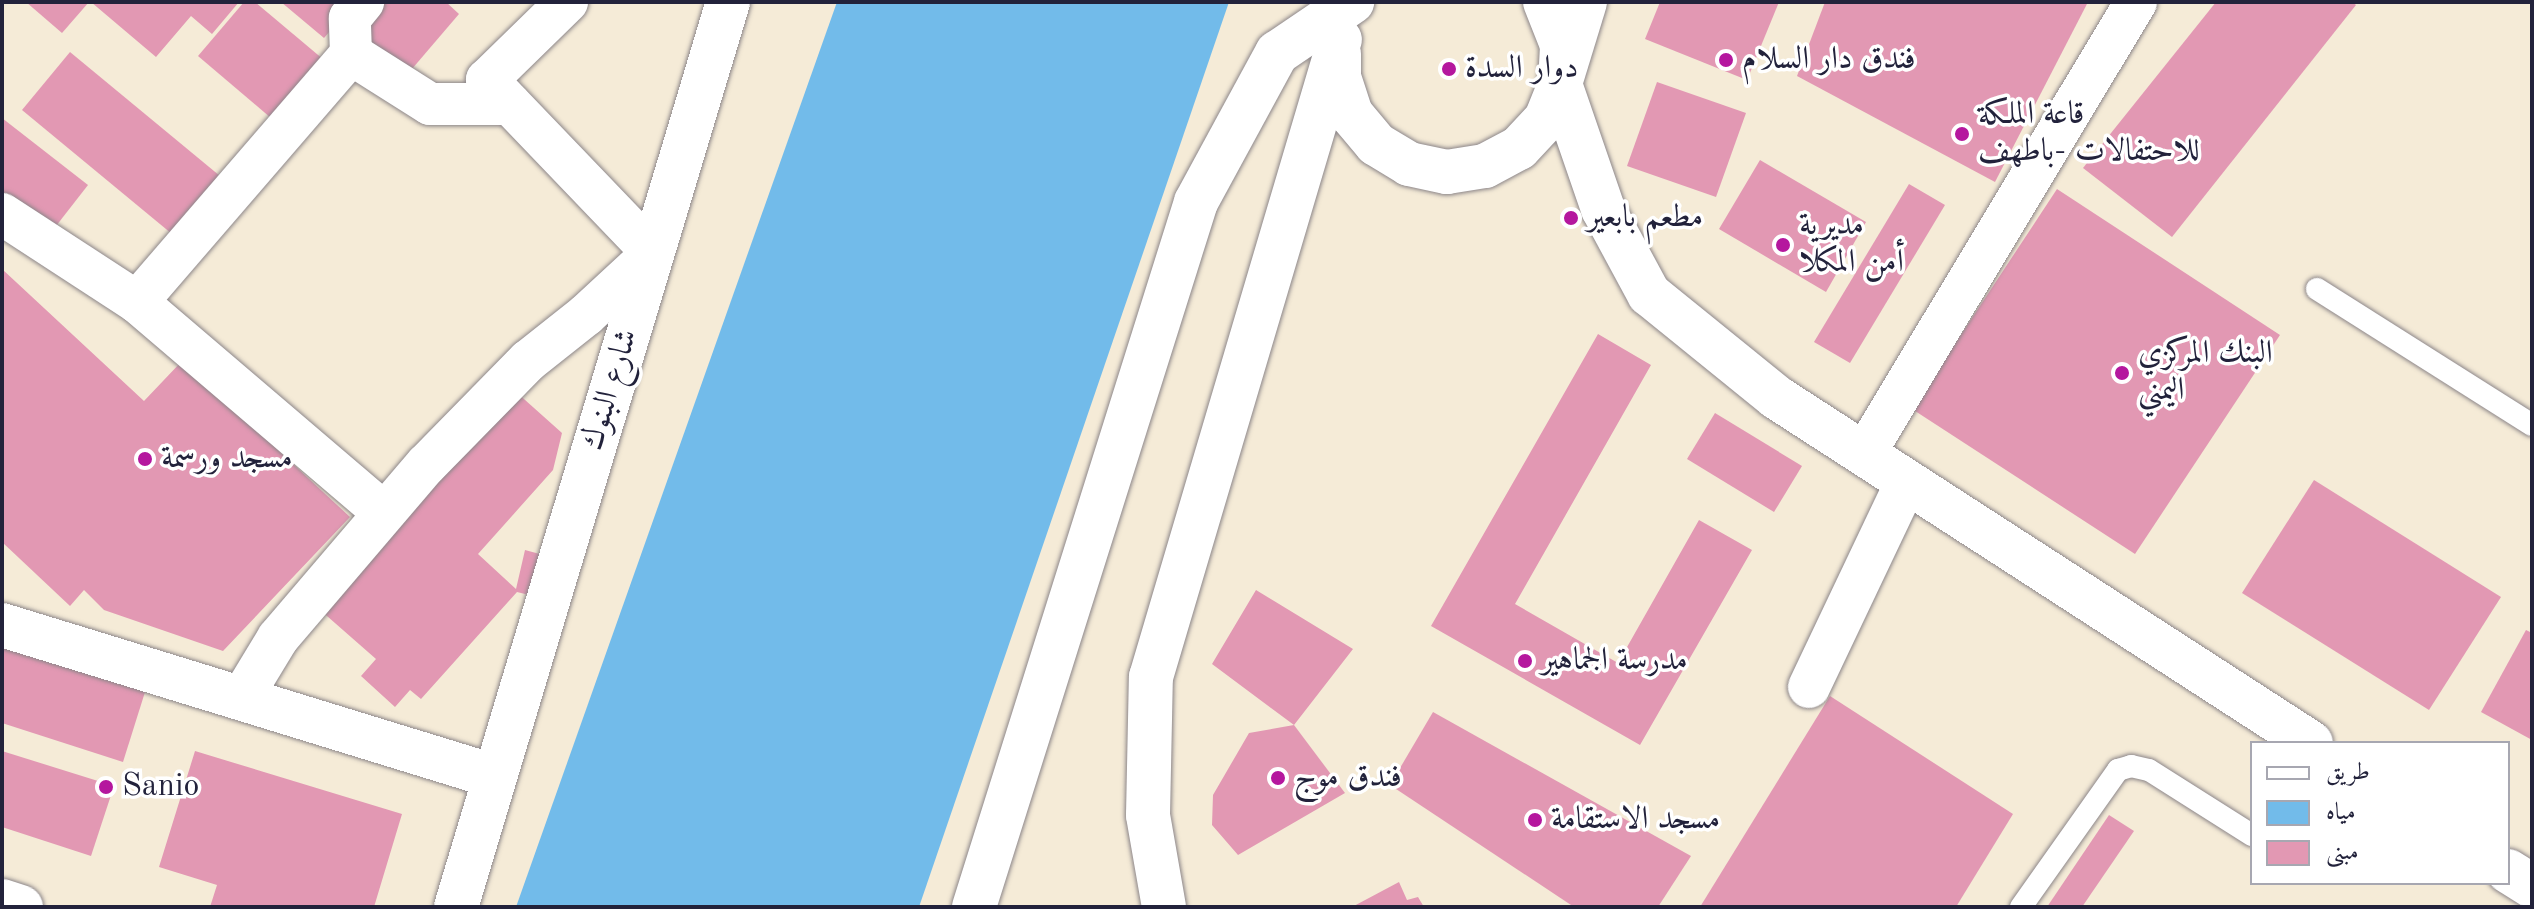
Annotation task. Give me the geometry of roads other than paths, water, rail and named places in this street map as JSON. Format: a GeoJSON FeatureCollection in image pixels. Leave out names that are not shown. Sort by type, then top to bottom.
{"type":"FeatureCollection","features":[{"type":"Feature","properties":{"kind":"main road","name":"شارع البنوك"},"geometry":{"type":"LineString","coordinates":[[456,907],[728,2]]}},
{"type":"Feature","properties":{"kind":"main road"},"geometry":{"type":"LineString","coordinates":[[1545,2],[1562,45],[1560,84],[1603,209],[1649,294],[1776,397],[2308,741]]}},
{"type":"Feature","properties":{"kind":"main road"},"geometry":{"type":"LineString","coordinates":[[1348,14],[1339,77],[1351,114],[1376,144],[1409,164],[1447,172],[1485,166],[1519,148],[1546,119],[1585,2]]}},
{"type":"Feature","properties":{"kind":"main road"},"geometry":{"type":"LineString","coordinates":[[974,907],[1196,202],[1277,53],[1348,14]]}},
{"type":"Feature","properties":{"kind":"main road"},"geometry":{"type":"LineString","coordinates":[[1164,907],[1148,815],[1151,677],[1348,14]]}},
{"type":"Feature","properties":{"kind":"main road"},"geometry":{"type":"LineString","coordinates":[[2,625],[493,776]]}},
{"type":"Feature","properties":{"kind":"main road"},"geometry":{"type":"LineString","coordinates":[[2510,872],[2532,886]]}},
{"type":"Feature","properties":{"kind":"main road"},"geometry":{"type":"LineString","coordinates":[[2,901],[21,907]]}},
{"type":"Feature","properties":{"kind":"street"},"geometry":{"type":"LineString","coordinates":[[137,302],[351,54],[350,18],[363,2]]}},
{"type":"Feature","properties":{"kind":"street"},"geometry":{"type":"LineString","coordinates":[[241,699],[278,638],[383,512],[528,361],[586,315],[653,253],[487,80],[567,2]]}},
{"type":"Feature","properties":{"kind":"street"},"geometry":{"type":"LineString","coordinates":[[1865,453],[2136,2]]}},
{"type":"Feature","properties":{"kind":"street"},"geometry":{"type":"LineString","coordinates":[[351,54],[430,104],[510,104]]}},
{"type":"Feature","properties":{"kind":"street"},"geometry":{"type":"LineString","coordinates":[[2,214],[137,302],[383,512]]}},
{"type":"Feature","properties":{"kind":"street"},"geometry":{"type":"LineString","coordinates":[[1809,687],[1907,481]]}},
{"type":"Feature","properties":{"kind":"lane"},"geometry":{"type":"LineString","coordinates":[[2317,289],[2532,425]]}},
{"type":"Feature","properties":{"kind":"lane"},"geometry":{"type":"LineString","coordinates":[[2021,907],[2118,770],[2131,766],[2149,770],[2250,834]]}},
{"type":"Feature","properties":{"kind":"water"},"geometry":{"type":"Polygon","coordinates":[[[837,2],[1229,2],[919,907],[516,907],[837,2]]]}},
{"type":"Feature","properties":{"kind":"place","name":"فندق دار السلام"},"geometry":{"type":"Point","coordinates":[1726,60]}},
{"type":"Feature","properties":{"kind":"place","name":"دوار السدة"},"geometry":{"type":"Point","coordinates":[1449,69]}},
{"type":"Feature","properties":{"kind":"place","name":"قاعة الملكة للاحتفالات -باطهف"},"geometry":{"type":"Point","coordinates":[1962,134]}},
{"type":"Feature","properties":{"kind":"place","name":"مطعم بابعير"},"geometry":{"type":"Point","coordinates":[1571,218]}},
{"type":"Feature","properties":{"kind":"place","name":"مديرية أمن المكلا"},"geometry":{"type":"Point","coordinates":[1783,245]}},
{"type":"Feature","properties":{"kind":"place","name":"البنك المركزي اليمني"},"geometry":{"type":"Point","coordinates":[2122,373]}},
{"type":"Feature","properties":{"kind":"place","name":"مسجد ورسمة"},"geometry":{"type":"Point","coordinates":[145,459]}},
{"type":"Feature","properties":{"kind":"place","name":"مدرسة الجماهير"},"geometry":{"type":"Point","coordinates":[1525,661]}},
{"type":"Feature","properties":{"kind":"place","name":"فندق موج"},"geometry":{"type":"Point","coordinates":[1278,778]}},
{"type":"Feature","properties":{"kind":"place","name":"Sanio"},"geometry":{"type":"Point","coordinates":[106,787]}},
{"type":"Feature","properties":{"kind":"place","name":"مسجد الاستقامة"},"geometry":{"type":"Point","coordinates":[1535,820]}}]}
